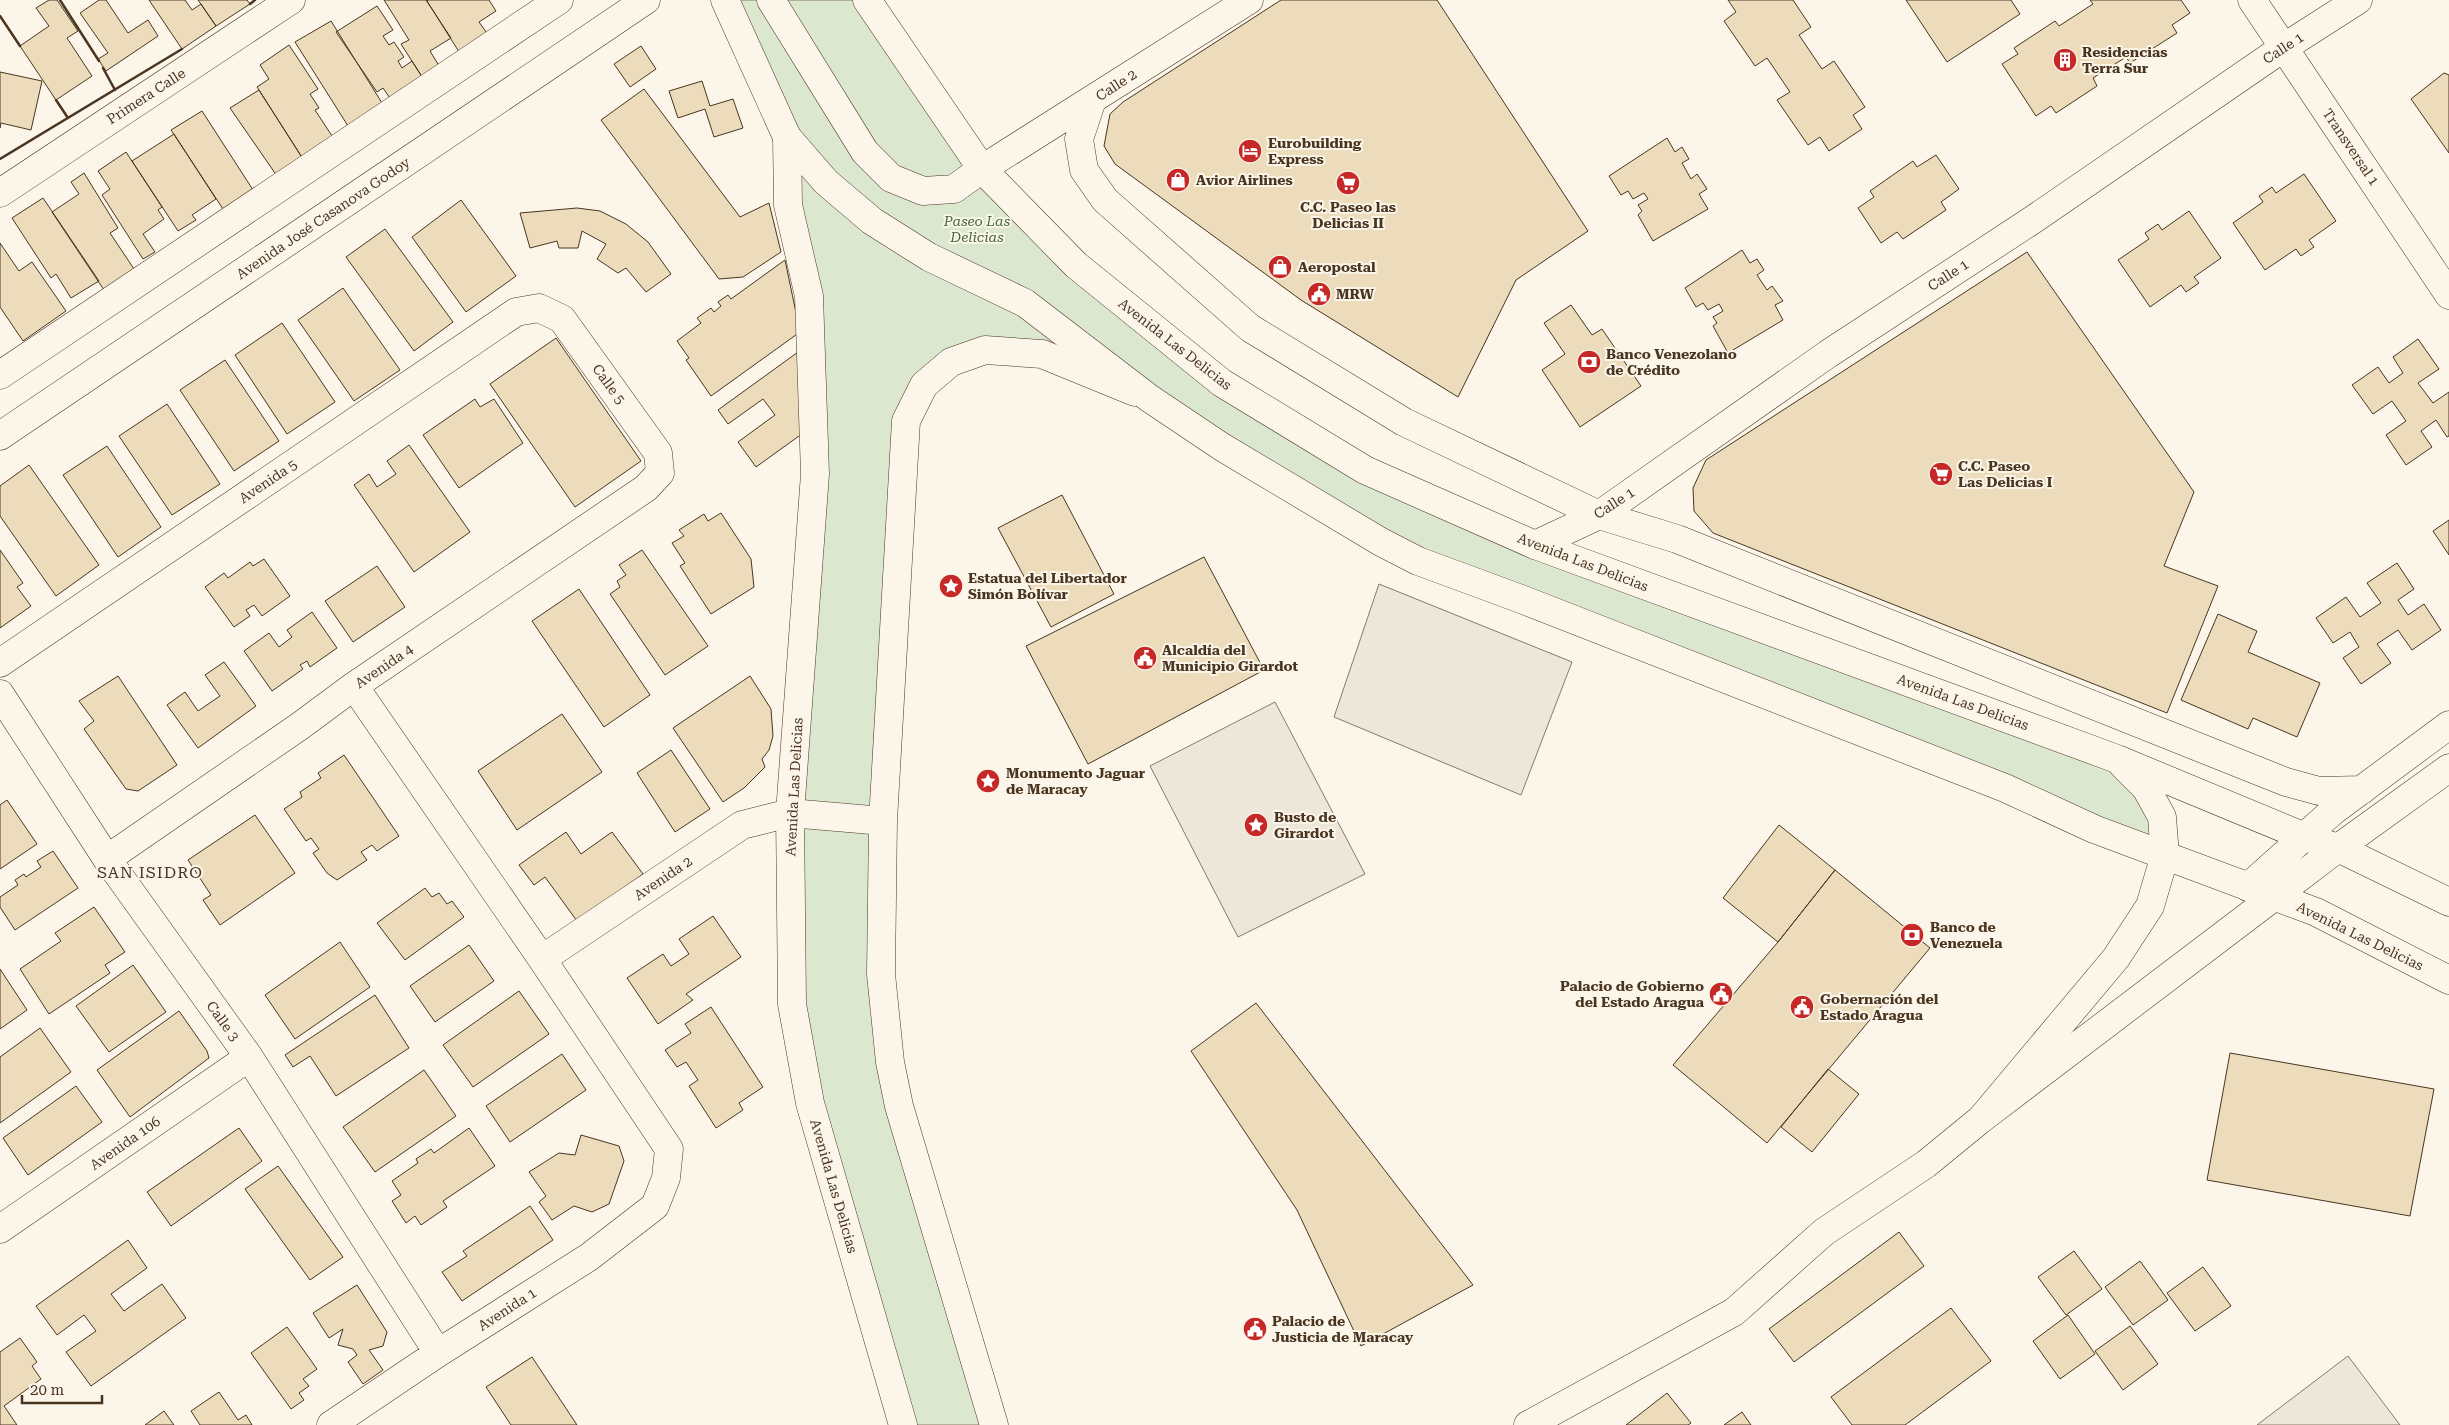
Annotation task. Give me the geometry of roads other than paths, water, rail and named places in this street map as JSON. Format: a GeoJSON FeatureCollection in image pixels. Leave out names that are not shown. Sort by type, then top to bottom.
{"type":"FeatureCollection","features":[{"type":"Feature","properties":{"kind":"street","name":"Primera Calle"},"geometry":{"type":"LineString","coordinates":[[0,193],[292,0]]}},
{"type":"Feature","properties":{"kind":"street"},"geometry":{"type":"LineString","coordinates":[[0,375],[559,0]]}},
{"type":"Feature","properties":{"kind":"street","name":"Avenida José Casanova Godoy"},"geometry":{"type":"LineString","coordinates":[[0,436],[646,0]]}},
{"type":"Feature","properties":{"kind":"street","name":"Avenida Las Delicias"},"geometry":{"type":"LineString","coordinates":[[725,0],[788,137],[826,182],[872,221],[929,257],[1025,303],[1149,398],[1222,447],[1381,542],[1418,560],[1521,598],[2005,788],[2094,829],[2316,912],[2449,980]]}},
{"type":"Feature","properties":{"kind":"street","name":"Calle 2"},"geometry":{"type":"LineString","coordinates":[[770,0],[865,152],[890,178],[923,192],[954,189],[982,169],[1249,0]]}},
{"type":"Feature","properties":{"kind":"street","name":"Avenida Las Delicias"},"geometry":{"type":"LineString","coordinates":[[867,0],[982,169],[1076,265],[1222,384],[1365,470],[1535,545],[2117,759],[2305,837],[2338,848],[2449,902]]}},
{"type":"Feature","properties":{"kind":"street","name":"Transversal 1"},"geometry":{"type":"LineString","coordinates":[[2252,0],[2449,295]]}},
{"type":"Feature","properties":{"kind":"street","name":"Calle 1"},"geometry":{"type":"LineString","coordinates":[[1535,545],[1599,515],[1828,354],[2031,221],[2283,48],[2358,0]]}},
{"type":"Feature","properties":{"kind":"street"},"geometry":{"type":"LineString","coordinates":[[1092,100],[1079,139],[1084,170],[1105,200],[1250,328],[1404,422],[1599,515],[1677,539],[2286,782],[2318,791],[2362,790]]}},
{"type":"Feature","properties":{"kind":"street","name":"Avenida Las Delicias"},"geometry":{"type":"LineString","coordinates":[[788,137],[788,205],[809,296],[815,474],[790,814],[792,1004],[809,1094],[903,1425]]}},
{"type":"Feature","properties":{"kind":"street","name":"Calle 5"},"geometry":{"type":"LineString","coordinates":[[539,308],[562,319],[658,453],[660,473]]}},
{"type":"Feature","properties":{"kind":"street","name":"Avenida 5"},"geometry":{"type":"LineString","coordinates":[[0,663],[516,312],[539,308]]}},
{"type":"Feature","properties":{"kind":"street","name":"Avenida Las Delicias"},"geometry":{"type":"LineString","coordinates":[[994,1425],[900,1106],[890,1062],[881,974],[883,820],[906,421],[924,385],[951,362],[985,350],[1042,354],[1149,398]]}},
{"type":"Feature","properties":{"kind":"street","name":"Avenida 4"},"geometry":{"type":"LineString","coordinates":[[107,859],[300,726],[354,686],[646,488],[660,473]]}},
{"type":"Feature","properties":{"kind":"street","name":"Avenida 1"},"geometry":{"type":"LineString","coordinates":[[331,1425],[596,1251],[655,1206],[666,1178],[670,1149],[542,958],[354,686]]}},
{"type":"Feature","properties":{"kind":"street","name":"Calle 3"},"geometry":{"type":"LineString","coordinates":[[0,694],[107,859],[249,1057],[438,1353]]}},
{"type":"Feature","properties":{"kind":"street"},"geometry":{"type":"LineString","coordinates":[[2248,887],[2362,790],[2449,725]]}},
{"type":"Feature","properties":{"kind":"street"},"geometry":{"type":"LineString","coordinates":[[1981,1119],[2116,958],[2150,906],[2165,855],[2162,816],[2146,788],[2117,759]]}},
{"type":"Feature","properties":{"kind":"street"},"geometry":{"type":"LineString","coordinates":[[1540,1422],[1734,1312],[1824,1232],[1926,1164],[1981,1119],[2338,848],[2449,768]]}},
{"type":"Feature","properties":{"kind":"street","name":"Avenida 2"},"geometry":{"type":"LineString","coordinates":[[542,958],[742,825],[790,814],[883,820]]}},
{"type":"Feature","properties":{"kind":"street","name":"Avenida 106"},"geometry":{"type":"LineString","coordinates":[[1,1225],[249,1057]]}},
{"type":"Feature","properties":{"kind":"place","name":"Residencias Terra Sur"},"geometry":{"type":"Point","coordinates":[2065,60]}},
{"type":"Feature","properties":{"kind":"place","name":"Eurobuilding Express"},"geometry":{"type":"Point","coordinates":[1250,151]}},
{"type":"Feature","properties":{"kind":"place","name":"Avior Airlines"},"geometry":{"type":"Point","coordinates":[1178,180]}},
{"type":"Feature","properties":{"kind":"place","name":"C.C. Paseo las Delicias II"},"geometry":{"type":"Point","coordinates":[1348,183]}},
{"type":"Feature","properties":{"kind":"place","name":"Aeropostal"},"geometry":{"type":"Point","coordinates":[1280,267]}},
{"type":"Feature","properties":{"kind":"place","name":"MRW"},"geometry":{"type":"Point","coordinates":[1319,294]}},
{"type":"Feature","properties":{"kind":"place","name":"Banco Venezolano de Crédito"},"geometry":{"type":"Point","coordinates":[1589,362]}},
{"type":"Feature","properties":{"kind":"place","name":"C.C. Paseo Las Delicias I"},"geometry":{"type":"Point","coordinates":[1941,474]}},
{"type":"Feature","properties":{"kind":"place","name":"Estatua del Libertador Simón Bolívar"},"geometry":{"type":"Point","coordinates":[951,586]}},
{"type":"Feature","properties":{"kind":"place","name":"Alcaldía del Municipio Girardot"},"geometry":{"type":"Point","coordinates":[1145,658]}},
{"type":"Feature","properties":{"kind":"place","name":"Monumento Jaguar de Maracay"},"geometry":{"type":"Point","coordinates":[988,781]}},
{"type":"Feature","properties":{"kind":"place","name":"Busto de Girardot"},"geometry":{"type":"Point","coordinates":[1256,825]}},
{"type":"Feature","properties":{"kind":"place","name":"Banco de Venezuela"},"geometry":{"type":"Point","coordinates":[1912,935]}},
{"type":"Feature","properties":{"kind":"place","name":"Palacio de Gobierno del Estado Aragua"},"geometry":{"type":"Point","coordinates":[1721,994]}},
{"type":"Feature","properties":{"kind":"place","name":"Gobernación del Estado Aragua"},"geometry":{"type":"Point","coordinates":[1802,1007]}},
{"type":"Feature","properties":{"kind":"place","name":"Palacio de Justicia de Maracay"},"geometry":{"type":"Point","coordinates":[1255,1329]}},
{"type":"Feature","properties":{"kind":"district","name":"SAN ISIDRO"},"geometry":{"type":"Point","coordinates":[150,872]}},
{"type":"Feature","properties":{"kind":"park label","name":"Paseo Las Delicias"},"geometry":{"type":"Point","coordinates":[977,230]}}]}
